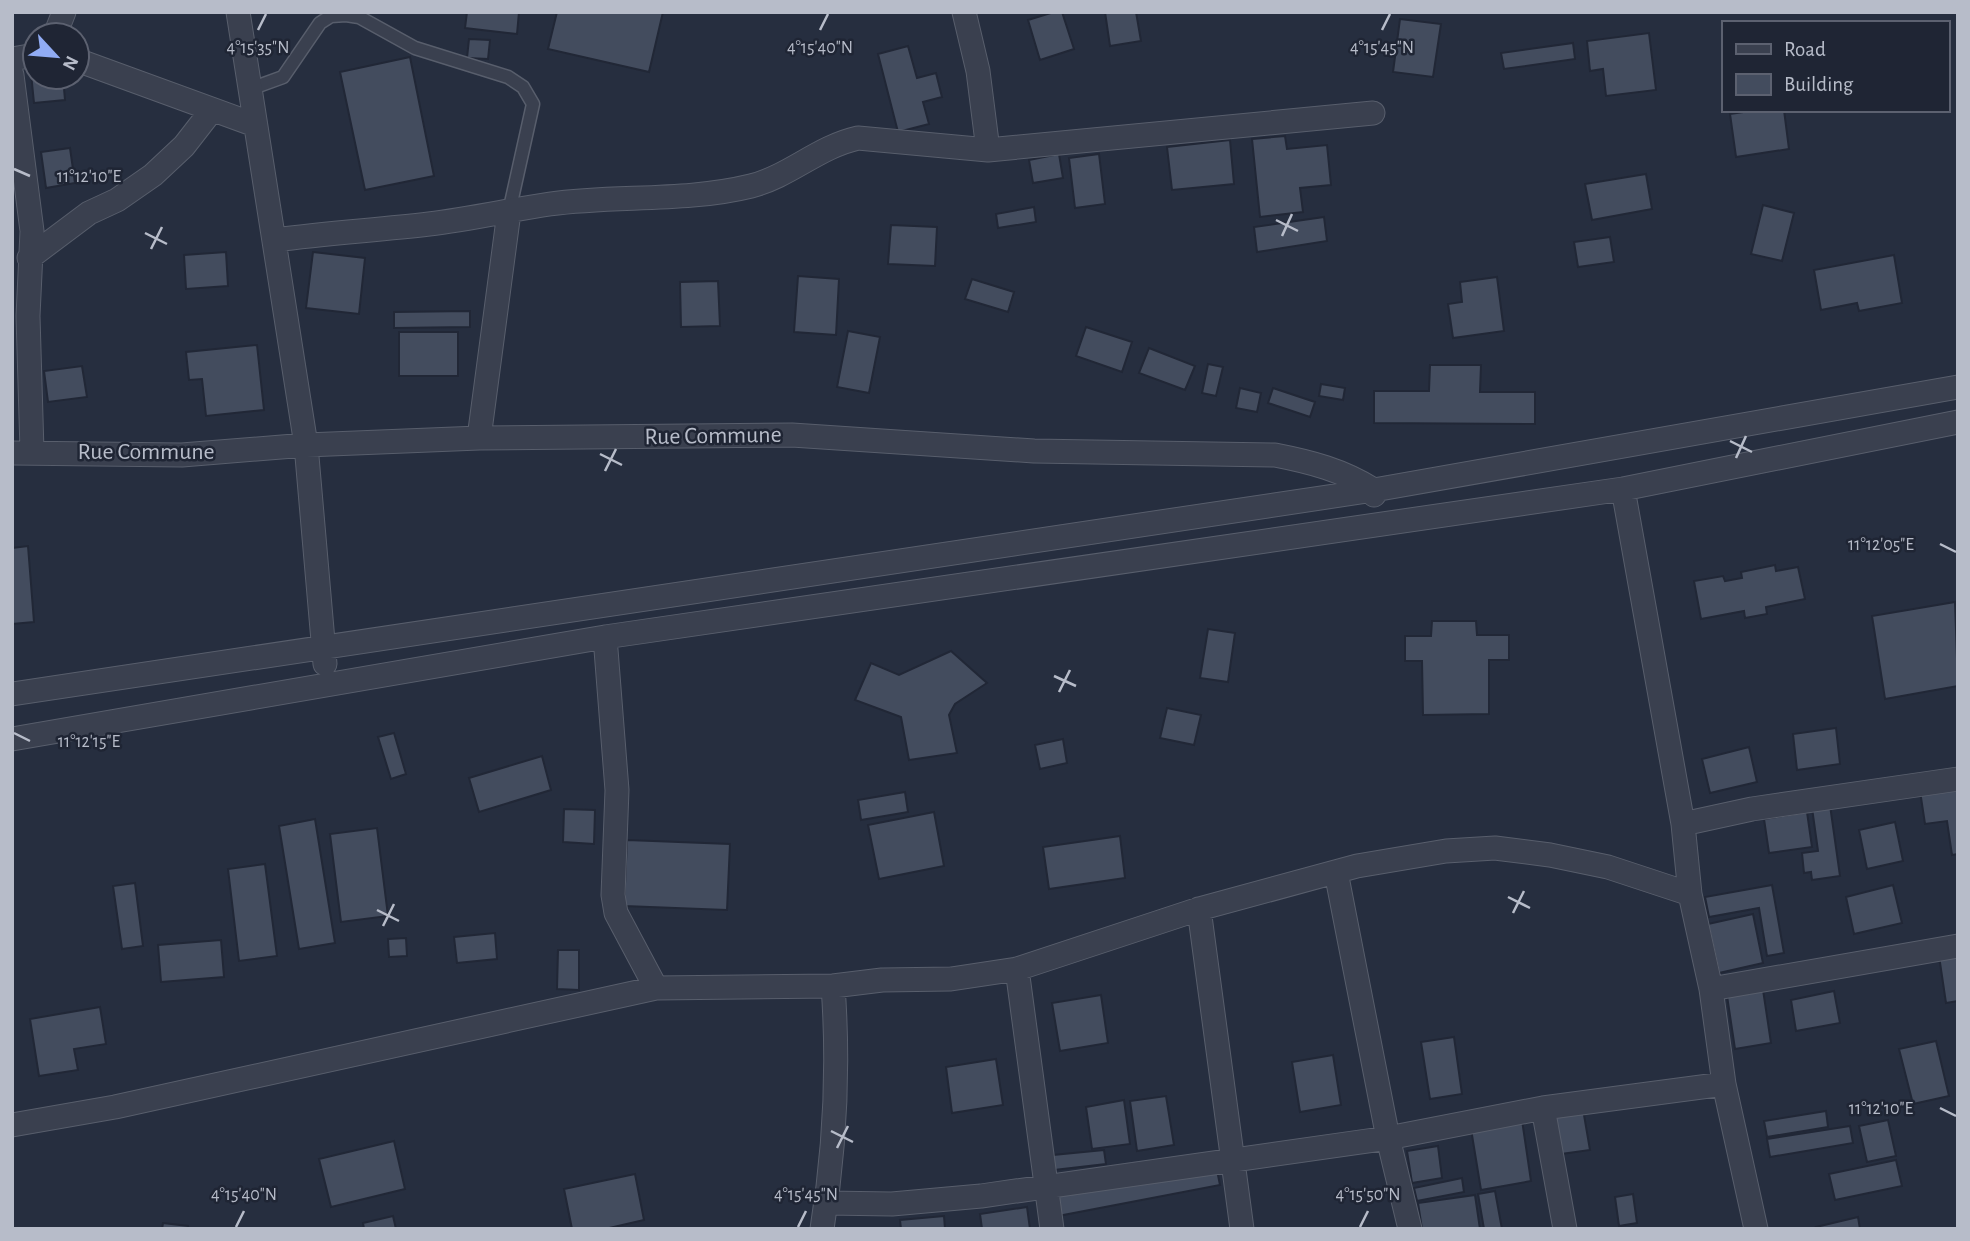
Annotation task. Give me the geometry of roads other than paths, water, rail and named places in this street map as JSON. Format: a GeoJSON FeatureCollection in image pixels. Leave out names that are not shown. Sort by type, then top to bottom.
{"type":"FeatureCollection","features":[{"type":"Feature","properties":{"kind":"street"},"geometry":{"type":"LineString","coordinates":[[238,12],[306,445],[327,683]]}},
{"type":"Feature","properties":{"kind":"street"},"geometry":{"type":"LineString","coordinates":[[964,12],[978,71],[988,150]]}},
{"type":"Feature","properties":{"kind":"street"},"geometry":{"type":"LineString","coordinates":[[91,65],[255,125]]}},
{"type":"Feature","properties":{"kind":"street"},"geometry":{"type":"LineString","coordinates":[[12,75],[32,231],[22,452]]}},
{"type":"Feature","properties":{"kind":"street"},"geometry":{"type":"LineString","coordinates":[[29,258],[89,213],[117,200],[153,175],[184,146],[212,110]]}},
{"type":"Feature","properties":{"kind":"street"},"geometry":{"type":"LineString","coordinates":[[275,240],[429,224],[573,202],[705,194],[753,185],[787,174],[812,156],[840,142],[858,138],[988,150],[1373,114]]}},
{"type":"Feature","properties":{"kind":"street"},"geometry":{"type":"LineString","coordinates":[[479,438],[509,212]]}},
{"type":"Feature","properties":{"kind":"street"},"geometry":{"type":"LineString","coordinates":[[12,694],[323,650],[588,606],[1374,490],[1958,387]]}},
{"type":"Feature","properties":{"kind":"street"},"geometry":{"type":"LineString","coordinates":[[12,739],[605,637],[1623,489],[1958,422]]}},
{"type":"Feature","properties":{"kind":"street","name":"Rue Commune"},"geometry":{"type":"LineString","coordinates":[[22,452],[183,455],[306,445],[479,438],[792,435],[1034,451],[1275,456],[1314,463],[1350,475],[1374,490]]}},
{"type":"Feature","properties":{"kind":"street"},"geometry":{"type":"LineString","coordinates":[[1623,489],[1683,824],[1690,894],[1711,989],[1724,1084],[1756,1229]]}},
{"type":"Feature","properties":{"kind":"street"},"geometry":{"type":"LineString","coordinates":[[1374,490],[1375,523]]}},
{"type":"Feature","properties":{"kind":"street"},"geometry":{"type":"LineString","coordinates":[[884,564],[889,596]]}},
{"type":"Feature","properties":{"kind":"street"},"geometry":{"type":"LineString","coordinates":[[605,637],[617,790],[613,895],[615,913],[656,988]]}},
{"type":"Feature","properties":{"kind":"street"},"geometry":{"type":"LineString","coordinates":[[1683,824],[1752,809],[1958,779]]}},
{"type":"Feature","properties":{"kind":"street"},"geometry":{"type":"LineString","coordinates":[[12,1125],[115,1107],[656,988],[833,986],[882,980],[951,979],[1017,968],[1199,909],[1336,872],[1446,851],[1495,848],[1550,855],[1608,867],[1690,894]]}},
{"type":"Feature","properties":{"kind":"street"},"geometry":{"type":"LineString","coordinates":[[1336,872],[1388,1138],[1410,1229]]}},
{"type":"Feature","properties":{"kind":"street"},"geometry":{"type":"LineString","coordinates":[[1199,909],[1242,1229]]}},
{"type":"Feature","properties":{"kind":"street"},"geometry":{"type":"LineString","coordinates":[[1711,989],[1958,946]]}},
{"type":"Feature","properties":{"kind":"street"},"geometry":{"type":"LineString","coordinates":[[1017,968],[1052,1229]]}},
{"type":"Feature","properties":{"kind":"street"},"geometry":{"type":"LineString","coordinates":[[822,1229],[827,1203],[835,1105],[837,1039],[833,986]]}},
{"type":"Feature","properties":{"kind":"street"},"geometry":{"type":"LineString","coordinates":[[827,1203],[892,1204],[981,1196],[1388,1138],[1543,1108],[1724,1084]]}},
{"type":"Feature","properties":{"kind":"street"},"geometry":{"type":"LineString","coordinates":[[1543,1108],[1565,1229]]}},
{"type":"Feature","properties":{"kind":"lane"},"geometry":{"type":"LineString","coordinates":[[250,89],[278,81],[320,23],[331,16],[346,15],[359,17],[415,48],[508,76],[523,87],[533,104],[509,212]]}}]}
